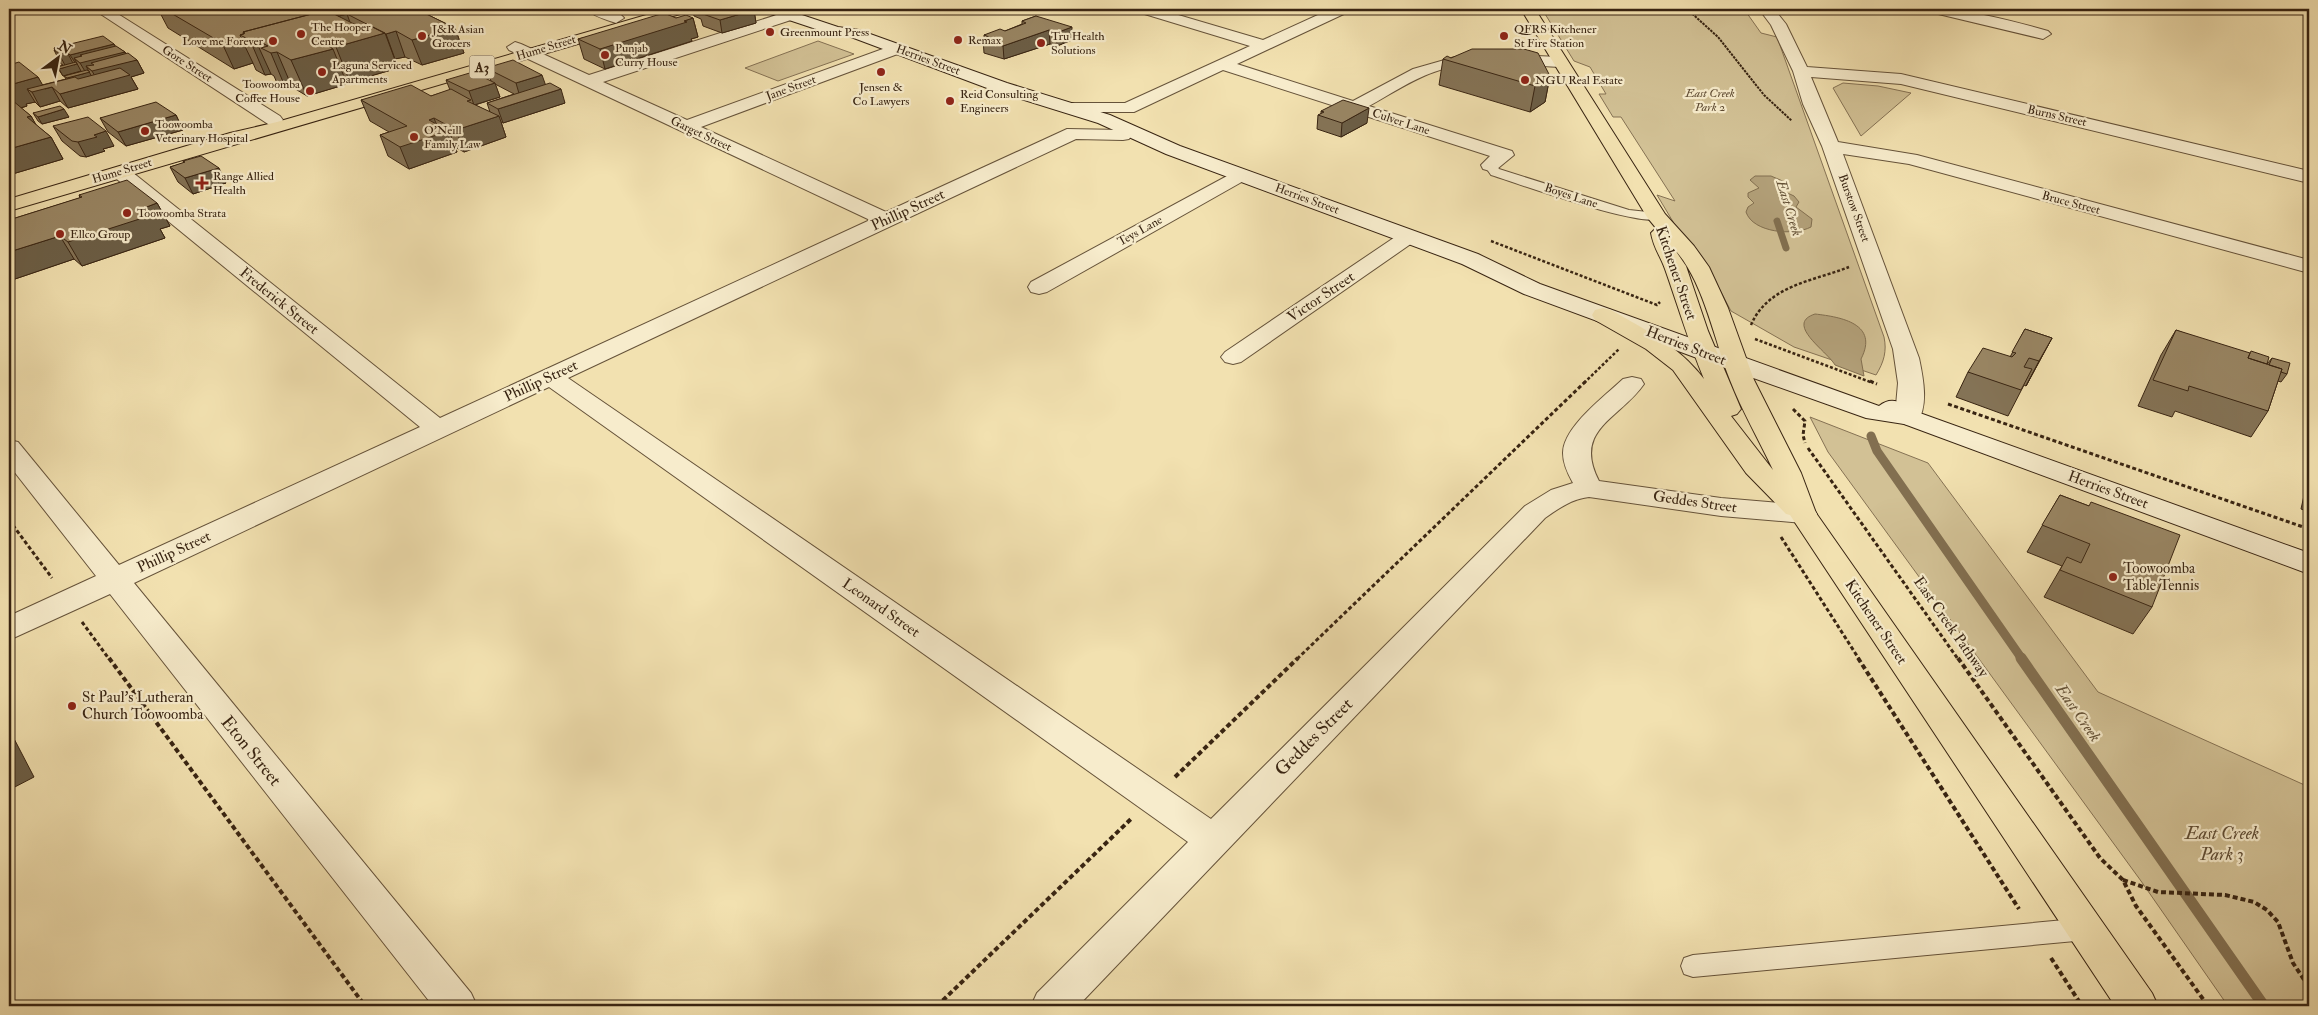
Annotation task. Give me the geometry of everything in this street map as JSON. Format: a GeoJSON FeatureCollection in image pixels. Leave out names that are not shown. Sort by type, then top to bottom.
{"type":"FeatureCollection","features":[{"type":"Feature","properties":{"kind":"main road","name":"Hume Street"},"geometry":{"type":"LineString","coordinates":[[9,206],[236,137],[282,126],[647,9]]}},
{"type":"Feature","properties":{"kind":"main road","name":"Hume Street"},"geometry":{"type":"LineString","coordinates":[[236,137],[274,120],[522,50],[682,9]]}},
{"type":"Feature","properties":{"kind":"main road","name":"Kitchener Street"},"geometry":{"type":"LineString","coordinates":[[1528,9],[1657,217],[1687,250],[1698,267],[1717,308],[1732,354],[1772,445],[1788,473],[1803,514],[2138,1006]]}},
{"type":"Feature","properties":{"kind":"main road","name":"Kitchener Street"},"geometry":{"type":"LineString","coordinates":[[1657,217],[1665,250],[1675,266],[1700,342],[1756,466]]}},
{"type":"Feature","properties":{"kind":"main road"},"geometry":{"type":"LineString","coordinates":[[1603,314],[1654,344],[1682,366],[1756,466],[1803,514]]}},
{"type":"Feature","properties":{"kind":"street","name":"Gore Street"},"geometry":{"type":"LineString","coordinates":[[100,9],[274,120]]}},
{"type":"Feature","properties":{"kind":"street"},"geometry":{"type":"LineString","coordinates":[[594,9],[616,18]]}},
{"type":"Feature","properties":{"kind":"street","name":"Herries Street"},"geometry":{"type":"LineString","coordinates":[[770,9],[836,31],[854,33],[1002,87],[1071,120],[1104,119],[1126,133],[1408,237],[1470,259],[1526,273],[1732,354],[1875,413],[1908,416],[2309,564]]}},
{"type":"Feature","properties":{"kind":"street","name":"Herries Street"},"geometry":{"type":"LineString","coordinates":[[807,9],[848,24],[854,33]]}},
{"type":"Feature","properties":{"kind":"street"},"geometry":{"type":"LineString","coordinates":[[1143,9],[1264,45]]}},
{"type":"Feature","properties":{"kind":"street","name":"Phillip Street"},"geometry":{"type":"LineString","coordinates":[[9,629],[886,220],[1071,120],[1128,108],[1343,9]]}},
{"type":"Feature","properties":{"kind":"street","name":"Burstow Street"},"geometry":{"type":"LineString","coordinates":[[1766,9],[1778,24],[1801,71],[1812,104],[1831,146],[1905,349],[1912,376],[1912,394],[1908,416]]}},
{"type":"Feature","properties":{"kind":"street"},"geometry":{"type":"LineString","coordinates":[[1935,9],[2043,34]]}},
{"type":"Feature","properties":{"kind":"street"},"geometry":{"type":"LineString","coordinates":[[588,81],[788,16]]}},
{"type":"Feature","properties":{"kind":"street","name":"Jane Street"},"geometry":{"type":"LineString","coordinates":[[685,128],[897,49]]}},
{"type":"Feature","properties":{"kind":"street","name":"Garget Street"},"geometry":{"type":"LineString","coordinates":[[522,50],[685,128],[886,220]]}},
{"type":"Feature","properties":{"kind":"street"},"geometry":{"type":"LineString","coordinates":[[1355,107],[1423,71],[1441,64],[1471,61],[1560,62]]}},
{"type":"Feature","properties":{"kind":"street","name":"Culver Lane"},"geometry":{"type":"LineString","coordinates":[[1223,65],[1505,155],[1490,165]]}},
{"type":"Feature","properties":{"kind":"street","name":"Burns Street"},"geometry":{"type":"LineString","coordinates":[[1801,71],[1901,79],[2309,177]]}},
{"type":"Feature","properties":{"kind":"street"},"geometry":{"type":"LineString","coordinates":[[1126,133],[1128,108]]}},
{"type":"Feature","properties":{"kind":"street","name":"Phillip Street"},"geometry":{"type":"LineString","coordinates":[[1071,120],[1126,133]]}},
{"type":"Feature","properties":{"kind":"street","name":"Bruce Street"},"geometry":{"type":"LineString","coordinates":[[1831,146],[1910,159],[2309,267]]}},
{"type":"Feature","properties":{"kind":"street","name":"Frederick Street"},"geometry":{"type":"LineString","coordinates":[[120,172],[438,429]]}},
{"type":"Feature","properties":{"kind":"street","name":"Teys Lane"},"geometry":{"type":"LineString","coordinates":[[1039,287],[1240,175]]}},
{"type":"Feature","properties":{"kind":"street","name":"Victor Street"},"geometry":{"type":"LineString","coordinates":[[1234,357],[1408,237]]}},
{"type":"Feature","properties":{"kind":"street","name":"Herries Street"},"geometry":{"type":"LineString","coordinates":[[1470,259],[1532,289],[1603,314],[1700,342]]}},
{"type":"Feature","properties":{"kind":"street","name":"Leonard Street"},"geometry":{"type":"LineString","coordinates":[[550,377],[1213,840]]}},
{"type":"Feature","properties":{"kind":"street"},"geometry":{"type":"LineString","coordinates":[[1589,488],[1578,466],[1575,450],[1580,435],[1632,384]]}},
{"type":"Feature","properties":{"kind":"street","name":"Eton Street"},"geometry":{"type":"LineString","coordinates":[[9,448],[457,1006]]}},
{"type":"Feature","properties":{"kind":"street","name":"Geddes Street"},"geometry":{"type":"LineString","coordinates":[[1051,1006],[1535,512],[1553,499],[1569,491],[1589,488],[1764,511],[1803,514]]}},
{"type":"Feature","properties":{"kind":"lane","name":"Boyes Lane"},"geometry":{"type":"LineString","coordinates":[[1490,165],[1495,172],[1628,214],[1657,217]]}},
{"type":"Feature","properties":{"kind":"lane"},"geometry":{"type":"LineString","coordinates":[[1692,966],[2086,930]]}},
{"type":"Feature","properties":{"kind":"path"},"geometry":{"type":"LineString","coordinates":[[1687,9],[1718,37],[1764,95],[1795,124]]}},
{"type":"Feature","properties":{"kind":"path"},"geometry":{"type":"LineString","coordinates":[[1750,328],[1752,320],[1773,297],[1814,277],[1849,267],[1850,261]]}},
{"type":"Feature","properties":{"kind":"path"},"geometry":{"type":"LineString","coordinates":[[1752,333],[1755,338],[1876,384]]}},
{"type":"Feature","properties":{"kind":"path"},"geometry":{"type":"LineString","coordinates":[[937,1006],[1625,344]]}},
{"type":"Feature","properties":{"kind":"path"},"geometry":{"type":"LineString","coordinates":[[1942,402],[2309,529]]}},
{"type":"Feature","properties":{"kind":"path","name":"East Creek Pathway"},"geometry":{"type":"LineString","coordinates":[[1792,408],[1805,421],[1803,435],[1806,446],[2100,858],[2123,880]]}},
{"type":"Feature","properties":{"kind":"path"},"geometry":{"type":"LineString","coordinates":[[1764,511],[2082,1006]]}},
{"type":"Feature","properties":{"kind":"path"},"geometry":{"type":"LineString","coordinates":[[9,520],[52,578]]}},
{"type":"Feature","properties":{"kind":"path"},"geometry":{"type":"LineString","coordinates":[[81,621],[365,1006]]}},
{"type":"Feature","properties":{"kind":"path"},"geometry":{"type":"LineString","coordinates":[[2123,880],[2145,890],[2165,893],[2209,893],[2247,899],[2264,908],[2278,920],[2287,940],[2290,956],[2309,987]]}},
{"type":"Feature","properties":{"kind":"path"},"geometry":{"type":"LineString","coordinates":[[2123,880],[2136,906],[2208,1006]]}},
{"type":"Feature","properties":{"kind":"green space","name":"East Creek Park 2"},"geometry":{"type":"Polygon","coordinates":[[[1542,9],[1744,9],[1761,33],[1777,37],[1884,337],[1884,356],[1876,375],[1794,347],[1731,311],[1705,262],[1675,225],[1657,195],[1675,201],[1621,117],[1613,117],[1599,94],[1606,94],[1590,67],[1574,61],[1542,9]]]}},
{"type":"Feature","properties":{"kind":"green space"},"geometry":{"type":"Polygon","coordinates":[[[818,41],[854,54],[778,81],[745,68],[818,41]]]}},
{"type":"Feature","properties":{"kind":"green space"},"geometry":{"type":"Polygon","coordinates":[[[1843,83],[1878,86],[1911,93],[1861,136],[1833,88],[1843,83]]]}},
{"type":"Feature","properties":{"kind":"green space","name":"East Creek Park 3"},"geometry":{"type":"Polygon","coordinates":[[[1810,417],[1928,463],[2098,692],[2309,787],[2309,1006],[2228,1006],[2141,881],[1828,452],[1810,417]]]}},
{"type":"Feature","properties":{"kind":"water"},"geometry":{"type":"Polygon","coordinates":[[[1755,176],[1771,176],[1785,182],[1786,187],[1781,190],[1794,196],[1799,202],[1796,207],[1812,219],[1811,227],[1795,231],[1775,231],[1765,228],[1750,219],[1746,212],[1748,207],[1754,203],[1748,197],[1748,193],[1759,188],[1750,180],[1755,176]]]}},
{"type":"Feature","properties":{"kind":"water"},"geometry":{"type":"Polygon","coordinates":[[[1815,314],[1846,320],[1855,324],[1861,330],[1865,338],[1865,347],[1861,359],[1864,376],[1835,365],[1810,338],[1804,324],[1807,318],[1815,314]]]}},
{"type":"Feature","properties":{"kind":"building"},"geometry":{"type":"Polygon","coordinates":[[[164,9],[416,9],[455,28],[412,40],[396,31],[386,34],[347,14],[339,16],[323,11],[243,32],[244,34],[240,35],[241,38],[222,43],[164,9]]]}},
{"type":"Feature","properties":{"kind":"building"},"geometry":{"type":"Polygon","coordinates":[[[703,9],[754,10],[720,20],[700,13],[707,10],[703,9]]]}},
{"type":"Feature","properties":{"kind":"building"},"geometry":{"type":"Polygon","coordinates":[[[323,11],[330,12],[362,28],[371,26],[385,33],[336,47],[328,46],[333,49],[291,60],[277,52],[271,53],[261,48],[268,46],[255,39],[250,40],[240,35],[245,33],[243,32],[323,11]]]}},
{"type":"Feature","properties":{"kind":"building"},"geometry":{"type":"Polygon","coordinates":[[[664,13],[676,18],[686,15],[693,18],[684,21],[687,22],[600,49],[578,39],[664,13]]]}},
{"type":"Feature","properties":{"kind":"building"},"geometry":{"type":"Polygon","coordinates":[[[1036,16],[1072,27],[1056,33],[1049,30],[1003,46],[983,39],[989,37],[984,35],[1000,29],[1005,31],[1026,23],[1022,21],[1036,16]]]}},
{"type":"Feature","properties":{"kind":"building"},"geometry":{"type":"Polygon","coordinates":[[[103,36],[114,44],[70,55],[67,52],[59,54],[54,50],[56,50],[54,48],[103,36]]]}},
{"type":"Feature","properties":{"kind":"building"},"geometry":{"type":"Polygon","coordinates":[[[116,46],[125,52],[80,63],[74,58],[82,56],[80,55],[116,46]]]}},
{"type":"Feature","properties":{"kind":"building"},"geometry":{"type":"Polygon","coordinates":[[[1472,49],[1524,49],[1538,53],[1550,76],[1535,86],[1443,59],[1447,56],[1451,58],[1472,49]]]}},
{"type":"Feature","properties":{"kind":"building"},"geometry":{"type":"Polygon","coordinates":[[[128,53],[137,60],[92,71],[86,66],[94,65],[91,63],[128,53]]]}},
{"type":"Feature","properties":{"kind":"building"},"geometry":{"type":"Polygon","coordinates":[[[513,60],[542,75],[516,83],[486,68],[513,60]]]}},
{"type":"Feature","properties":{"kind":"building"},"geometry":{"type":"Polygon","coordinates":[[[19,62],[38,77],[13,84],[15,86],[9,87],[9,65],[19,62]]]}},
{"type":"Feature","properties":{"kind":"building"},"geometry":{"type":"Polygon","coordinates":[[[76,62],[77,64],[59,69],[57,67],[76,62]]]}},
{"type":"Feature","properties":{"kind":"building"},"geometry":{"type":"Polygon","coordinates":[[[120,68],[130,75],[60,94],[52,87],[32,92],[27,89],[75,77],[78,79],[120,68]]]}},
{"type":"Feature","properties":{"kind":"building"},"geometry":{"type":"Polygon","coordinates":[[[87,70],[90,72],[67,78],[64,76],[87,70]]]}},
{"type":"Feature","properties":{"kind":"building"},"geometry":{"type":"Polygon","coordinates":[[[473,72],[495,83],[469,91],[446,80],[473,72]]]}},
{"type":"Feature","properties":{"kind":"building"},"geometry":{"type":"Polygon","coordinates":[[[550,83],[561,89],[498,109],[487,103],[550,83]]]}},
{"type":"Feature","properties":{"kind":"building"},"geometry":{"type":"Polygon","coordinates":[[[411,85],[431,96],[451,89],[471,100],[467,101],[499,116],[456,130],[434,118],[429,120],[449,131],[400,147],[380,135],[407,126],[361,100],[411,85]]]}},
{"type":"Feature","properties":{"kind":"building"},"geometry":{"type":"Polygon","coordinates":[[[12,100],[31,116],[27,117],[51,137],[9,149],[9,101],[12,100]]]}},
{"type":"Feature","properties":{"kind":"building"},"geometry":{"type":"Polygon","coordinates":[[[1343,100],[1369,108],[1342,123],[1318,115],[1324,112],[1321,111],[1343,100]]]}},
{"type":"Feature","properties":{"kind":"building"},"geometry":{"type":"Polygon","coordinates":[[[156,102],[176,115],[118,132],[100,118],[156,102]]]}},
{"type":"Feature","properties":{"kind":"building"},"geometry":{"type":"Polygon","coordinates":[[[60,106],[64,109],[38,117],[33,113],[60,106]]]}},
{"type":"Feature","properties":{"kind":"building"},"geometry":{"type":"Polygon","coordinates":[[[88,117],[106,131],[94,135],[97,137],[78,142],[72,141],[53,126],[88,117]]]}},
{"type":"Feature","properties":{"kind":"building"},"geometry":{"type":"Polygon","coordinates":[[[201,156],[219,168],[185,178],[170,167],[185,162],[183,161],[201,156]]]}},
{"type":"Feature","properties":{"kind":"building"},"geometry":{"type":"Polygon","coordinates":[[[127,180],[157,203],[144,208],[152,215],[68,242],[60,236],[9,252],[9,220],[82,197],[79,195],[127,180]]]}},
{"type":"Feature","properties":{"kind":"building"},"geometry":{"type":"Polygon","coordinates":[[[2025,329],[2052,338],[2039,361],[2029,358],[2024,367],[2032,369],[2021,390],[1968,372],[1983,348],[2012,357],[2016,353],[2012,352],[2025,329]]]}},
{"type":"Feature","properties":{"kind":"building"},"geometry":{"type":"Polygon","coordinates":[[[2176,330],[2250,353],[2248,358],[2282,369],[2268,411],[2189,386],[2188,391],[2153,380],[2176,330]]]}},
{"type":"Feature","properties":{"kind":"building"},"geometry":{"type":"Polygon","coordinates":[[[2251,351],[2269,357],[2267,364],[2248,358],[2251,351]]]}},
{"type":"Feature","properties":{"kind":"building"},"geometry":{"type":"Polygon","coordinates":[[[2272,358],[2290,363],[2287,374],[2281,372],[2282,369],[2269,365],[2272,358]]]}},
{"type":"Feature","properties":{"kind":"building"},"geometry":{"type":"Polygon","coordinates":[[[2060,495],[2089,506],[2091,502],[2180,535],[2152,607],[2060,570],[2067,557],[2081,563],[2090,544],[2042,525],[2060,495]]]}},
{"type":"Feature","properties":{"kind":"waterway","name":"East Creek"},"geometry":{"type":"LineString","coordinates":[[1777,221],[1786,248]]}},
{"type":"Feature","properties":{"kind":"waterway","name":"East Creek"},"geometry":{"type":"LineString","coordinates":[[1871,436],[1877,451],[2022,659]]}},
{"type":"Feature","properties":{"kind":"waterway","name":"East Creek"},"geometry":{"type":"LineString","coordinates":[[2021,658],[2264,1006]]}},
{"type":"Feature","properties":{"kind":"place","name":"Greenmount Press"},"geometry":{"type":"Point","coordinates":[770,32]}},
{"type":"Feature","properties":{"kind":"place","name":"The Hooper Centre"},"geometry":{"type":"Point","coordinates":[301,34]}},
{"type":"Feature","properties":{"kind":"place","name":"J&R Asian Grocers"},"geometry":{"type":"Point","coordinates":[422,36]}},
{"type":"Feature","properties":{"kind":"place","name":"QFRS Kitchener St Fire Station"},"geometry":{"type":"Point","coordinates":[1504,36]}},
{"type":"Feature","properties":{"kind":"place","name":"Remax"},"geometry":{"type":"Point","coordinates":[958,40]}},
{"type":"Feature","properties":{"kind":"place","name":"Love me Forever"},"geometry":{"type":"Point","coordinates":[273,41]}},
{"type":"Feature","properties":{"kind":"place","name":"Tru Health Solutions"},"geometry":{"type":"Point","coordinates":[1041,43]}},
{"type":"Feature","properties":{"kind":"place","name":"Punjab Curry House"},"geometry":{"type":"Point","coordinates":[605,55]}},
{"type":"Feature","properties":{"kind":"place","name":"Laguna Serviced Apartments"},"geometry":{"type":"Point","coordinates":[322,72]}},
{"type":"Feature","properties":{"kind":"place","name":"Jensen & Co Lawyers"},"geometry":{"type":"Point","coordinates":[881,72]}},
{"type":"Feature","properties":{"kind":"place","name":"NGU Real Estate"},"geometry":{"type":"Point","coordinates":[1525,80]}},
{"type":"Feature","properties":{"kind":"place","name":"Toowoomba Coffee House"},"geometry":{"type":"Point","coordinates":[310,91]}},
{"type":"Feature","properties":{"kind":"place","name":"Reid Consulting Engineers"},"geometry":{"type":"Point","coordinates":[950,101]}},
{"type":"Feature","properties":{"kind":"place","name":"Toowoomba Veterinary Hospital"},"geometry":{"type":"Point","coordinates":[145,131]}},
{"type":"Feature","properties":{"kind":"place","name":"O'Neill Family Law"},"geometry":{"type":"Point","coordinates":[414,137]}},
{"type":"Feature","properties":{"kind":"place","name":"Range Allied Health"},"geometry":{"type":"Point","coordinates":[202,183]}},
{"type":"Feature","properties":{"kind":"place","name":"Toowoomba Strata"},"geometry":{"type":"Point","coordinates":[127,213]}},
{"type":"Feature","properties":{"kind":"place","name":"Ellco Group"},"geometry":{"type":"Point","coordinates":[60,234]}},
{"type":"Feature","properties":{"kind":"place","name":"Toowoomba Table Tennis"},"geometry":{"type":"Point","coordinates":[2113,577]}},
{"type":"Feature","properties":{"kind":"place","name":"St Paul's Lutheran Church Toowoomba"},"geometry":{"type":"Point","coordinates":[72,706]}}]}
